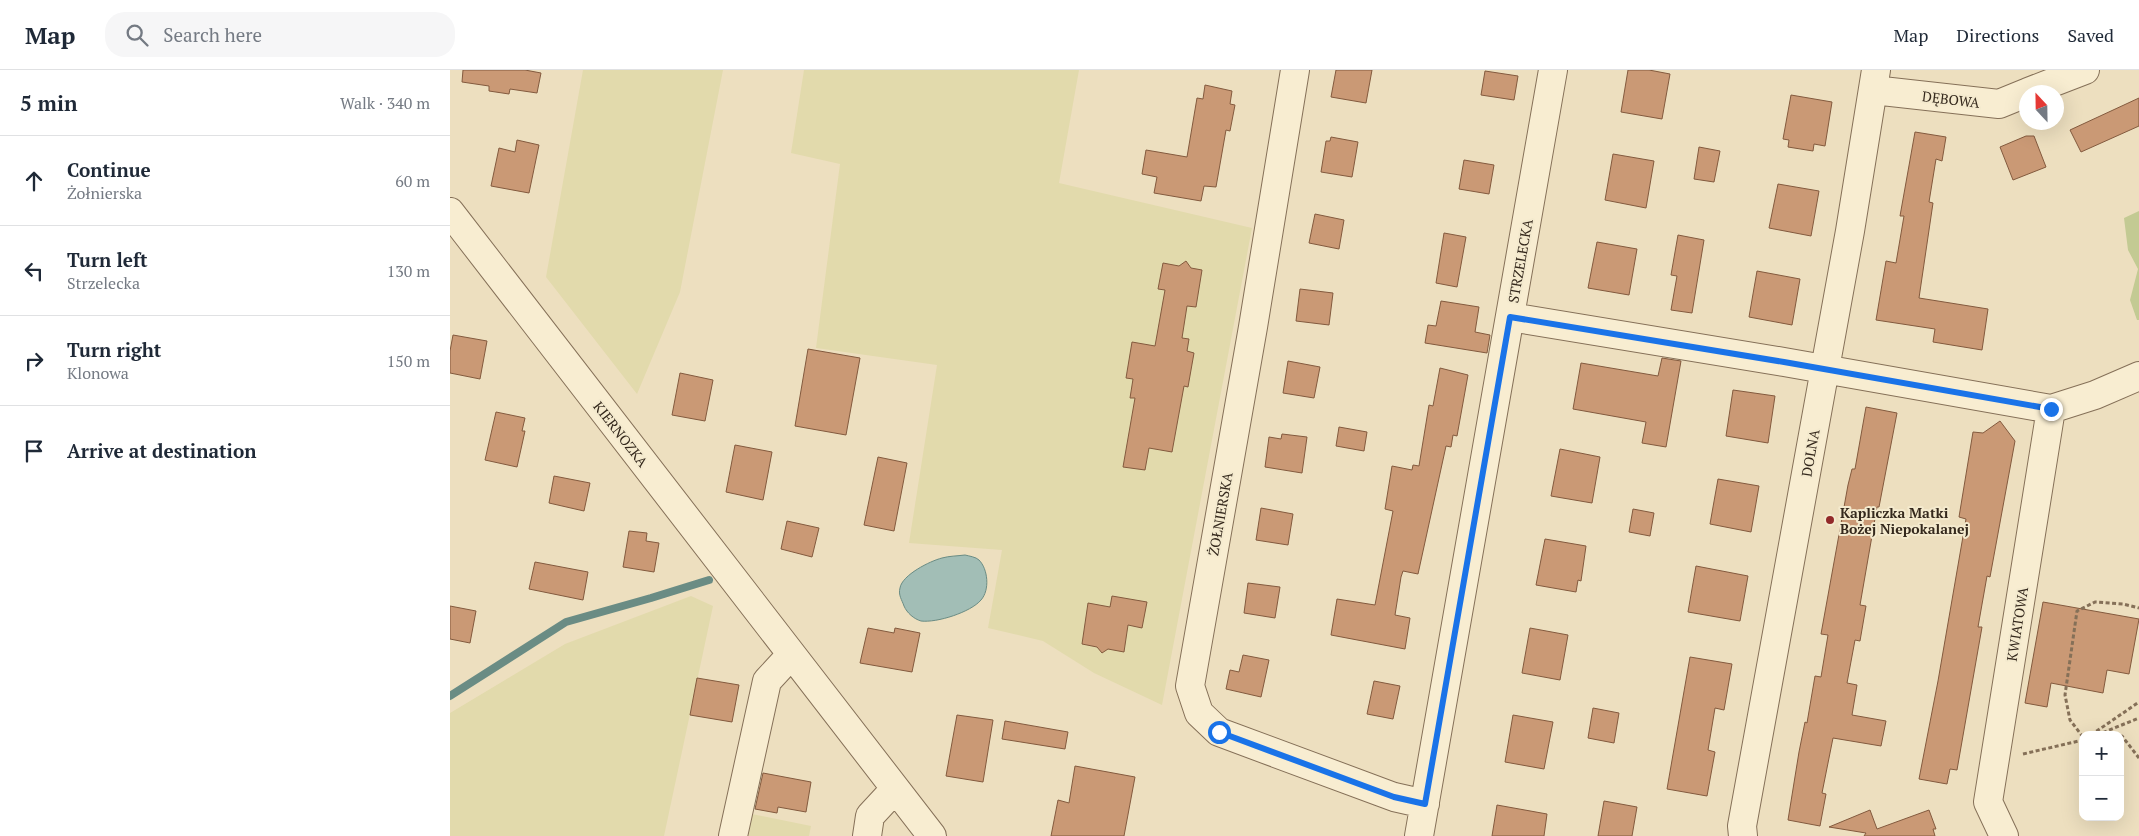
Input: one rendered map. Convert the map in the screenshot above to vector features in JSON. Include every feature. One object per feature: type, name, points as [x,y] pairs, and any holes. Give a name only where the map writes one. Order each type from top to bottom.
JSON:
[{"type":"street","name":"ŻOŁNIERSKA","points":[[1295,70],[1253,327],[1190,686],[1199,713],[1219,732],[1394,797],[1425,804]]},
{"type":"street","name":"STRZELECKA","points":[[1419,836],[1553,70]]},
{"type":"street","name":"DĘBOWA","points":[[2047,85],[2085,70]]},
{"type":"street","name":"DĘBOWA","points":[[1874,80],[1998,104],[2019,96]]},
{"type":"street","name":"DOLNA","points":[[1743,836],[1742,826],[1825,369],[1874,80]]},
{"type":"street","name":"KIERNOZKA","points":[[450,212],[932,836]]},
{"type":"street","points":[[1510,317],[1825,369],[2051,409],[2095,395],[2139,376]]},
{"type":"street","name":"KWIATOWA","points":[[2004,836],[1988,802],[2051,409]]},
{"type":"street","points":[[733,836],[767,681],[792,655]]},
{"type":"street","points":[[867,836],[870,816],[895,789]]},
{"type":"path","points":[[2079,732],[2070,720],[2065,695],[2077,611],[2095,602],[2123,604],[2139,608]]},
{"type":"path","points":[[2097,731],[2139,702]]},
{"type":"path","points":[[2107,731],[2139,718]]},
{"type":"path","points":[[1995,761],[2079,739]]},
{"type":"path","points":[[2124,739],[2139,758]]},
{"type":"shaded area","points":[[583,70],[723,70],[680,292],[637,394],[546,277]]},
{"type":"shaded area","points":[[804,70],[1079,70],[1059,183],[1252,228],[1162,705],[1094,673],[1043,641],[988,628],[1002,550],[909,543],[937,365],[816,348],[840,164],[791,153]]},
{"type":"shaded area","points":[[691,596],[713,606],[664,836],[450,836],[450,713],[565,644]]},
{"type":"shaded area","points":[[737,811],[811,826],[809,836],[731,836]]},
{"type":"green space","points":[[2139,211],[2139,320],[2137,320],[2130,300],[2138,269],[2128,250],[2124,218]]},
{"type":"water","points":[[965,555],[978,559],[986,574],[986,591],[981,600],[970,609],[944,618],[928,621],[916,619],[905,609],[900,597],[900,588],[906,578],[924,565],[947,557]]},
{"type":"building","points":[[463,70],[525,70],[541,73],[537,93],[510,89],[509,94],[489,91],[489,86],[462,82]]},
{"type":"building","points":[[1336,70],[1372,70],[1366,103],[1331,97]]},
{"type":"building","points":[[1628,70],[1649,70],[1670,74],[1662,119],[1621,112]]},
{"type":"building","points":[[1485,71],[1518,76],[1514,100],[1481,95]]},
{"type":"building","points":[[1205,85],[1232,91],[1230,104],[1235,105],[1230,131],[1226,130],[1216,187],[1204,186],[1201,201],[1154,193],[1157,177],[1142,174],[1146,150],[1187,157],[1197,98],[1203,99]]},
{"type":"building","points":[[1791,95],[1832,102],[1825,146],[1814,144],[1813,151],[1788,147],[1789,140],[1783,139]]},
{"type":"building","points":[[2139,98],[2139,126],[2081,152],[2070,130]]},
{"type":"building","points":[[1915,132],[1946,137],[1942,161],[1936,159],[1929,202],[1933,203],[1919,298],[1988,309],[1982,350],[1933,342],[1935,329],[1876,320],[1886,261],[1896,263],[1904,216],[1900,216]]},
{"type":"building","points":[[2026,136],[2034,136],[2046,167],[2013,180],[2000,147]]},
{"type":"building","points":[[1331,137],[1358,142],[1352,177],[1321,172],[1326,141],[1330,141]]},
{"type":"building","points":[[517,140],[539,145],[529,193],[491,186],[499,148],[515,152]]},
{"type":"building","points":[[1699,147],[1720,151],[1714,182],[1694,179]]},
{"type":"building","points":[[1613,154],[1654,161],[1646,208],[1605,200]]},
{"type":"building","points":[[1464,160],[1494,165],[1489,194],[1459,189]]},
{"type":"building","points":[[1778,184],[1819,191],[1811,236],[1769,228]]},
{"type":"building","points":[[1315,214],[1344,220],[1339,249],[1309,243]]},
{"type":"building","points":[[1444,233],[1466,237],[1457,287],[1436,283]]},
{"type":"building","points":[[1678,235],[1704,240],[1692,313],[1671,310],[1677,276],[1671,275]]},
{"type":"building","points":[[1597,242],[1637,249],[1629,295],[1588,288]]},
{"type":"building","points":[[1186,261],[1191,268],[1202,270],[1196,307],[1187,306],[1182,338],[1189,339],[1187,351],[1194,353],[1188,387],[1184,386],[1172,452],[1149,448],[1145,470],[1123,467],[1135,398],[1130,398],[1133,379],[1126,378],[1132,342],[1155,346],[1165,290],[1158,289],[1163,263],[1179,266]]},
{"type":"building","points":[[1757,271],[1800,279],[1792,325],[1749,317]]},
{"type":"building","points":[[1300,289],[1333,293],[1329,325],[1296,321]]},
{"type":"building","points":[[1441,301],[1479,307],[1475,332],[1490,335],[1487,353],[1425,343],[1428,325],[1436,326]]},
{"type":"building","points":[[453,335],[487,341],[480,379],[450,373],[450,351]]},
{"type":"building","points":[[808,349],[860,358],[846,435],[795,426]]},
{"type":"building","points":[[1662,358],[1681,361],[1666,447],[1642,443],[1646,422],[1573,409],[1581,363],[1658,376]]},
{"type":"building","points":[[1288,361],[1320,367],[1314,398],[1283,393]]},
{"type":"building","points":[[1440,368],[1468,375],[1457,436],[1453,435],[1451,447],[1446,446],[1418,574],[1403,571],[1401,577],[1395,615],[1410,618],[1405,649],[1331,635],[1337,599],[1375,605],[1393,511],[1385,509],[1392,466],[1412,470],[1413,465],[1419,466],[1429,405],[1433,406]]},
{"type":"building","points":[[680,373],[713,380],[705,421],[672,415]]},
{"type":"building","points":[[1733,390],[1775,396],[1768,443],[1726,436]]},
{"type":"building","points":[[1866,407],[1897,413],[1879,507],[1877,507],[1860,605],[1866,606],[1860,641],[1855,640],[1847,683],[1857,685],[1852,715],[1886,721],[1881,746],[1833,738],[1822,793],[1826,794],[1820,826],[1788,820],[1799,752],[1805,722],[1807,723],[1815,676],[1821,677],[1828,635],[1821,634],[1848,485],[1852,469],[1855,469]]},
{"type":"building","points":[[496,412],[525,418],[522,431],[525,431],[517,467],[485,460]]},
{"type":"building","points":[[2000,421],[2015,441],[1990,577],[1987,576],[1978,627],[1982,627],[1957,770],[1950,769],[1947,784],[1919,779],[1966,519],[1959,517],[1973,432],[1983,433]]},
{"type":"building","points":[[1339,427],[1367,432],[1364,451],[1336,446]]},
{"type":"building","points":[[1282,434],[1307,437],[1302,473],[1265,467],[1269,437],[1281,439]]},
{"type":"building","points":[[735,445],[772,452],[763,500],[726,492]]},
{"type":"building","points":[[1560,449],[1600,457],[1592,503],[1551,496]]},
{"type":"building","points":[[878,457],[907,463],[894,531],[864,525]]},
{"type":"building","points":[[554,476],[590,483],[584,511],[549,503]]},
{"type":"building","points":[[1718,479],[1759,486],[1751,532],[1710,524]]},
{"type":"building","points":[[1261,508],[1293,514],[1288,545],[1256,540]]},
{"type":"building","points":[[1633,509],[1654,513],[1650,536],[1629,532]]},
{"type":"building","points":[[787,521],[819,528],[812,557],[781,549]]},
{"type":"building","points":[[629,531],[647,533],[646,541],[659,543],[654,572],[623,567]]},
{"type":"building","points":[[1545,539],[1586,546],[1581,581],[1578,580],[1576,592],[1536,585]]},
{"type":"building","points":[[535,562],[588,572],[583,600],[529,589]]},
{"type":"building","points":[[1696,566],[1748,576],[1740,621],[1688,612]]},
{"type":"building","points":[[1248,583],[1280,587],[1275,618],[1244,613]]},
{"type":"building","points":[[1112,596],[1147,602],[1142,628],[1128,625],[1124,652],[1108,649],[1102,653],[1097,647],[1082,644],[1088,603],[1110,607]]},
{"type":"building","points":[[2043,602],[2139,619],[2129,674],[2107,670],[2103,693],[2051,683],[2047,707],[2025,703]]},
{"type":"building","points":[[450,606],[476,611],[470,643],[450,639]]},
{"type":"building","points":[[868,628],[894,633],[895,628],[920,633],[912,672],[860,663]]},
{"type":"building","points":[[1530,628],[1568,635],[1560,680],[1522,673]]},
{"type":"building","points":[[1243,655],[1269,660],[1261,697],[1226,689],[1230,670],[1239,672]]},
{"type":"building","points":[[1690,657],[1732,664],[1724,710],[1715,708],[1708,750],[1715,752],[1707,796],[1667,789]]},
{"type":"building","points":[[697,678],[739,685],[732,722],[690,715]]},
{"type":"building","points":[[1374,681],[1400,686],[1393,719],[1367,714]]},
{"type":"building","points":[[1593,708],[1619,713],[1614,743],[1588,738]]},
{"type":"building","points":[[957,715],[993,720],[983,782],[946,776]]},
{"type":"building","points":[[1513,715],[1553,722],[1544,769],[1505,762]]},
{"type":"building","points":[[1005,721],[1068,732],[1065,749],[1002,739]]},
{"type":"building","points":[[1075,766],[1135,777],[1124,836],[1051,836],[1058,800],[1069,803]]},
{"type":"building","points":[[763,773],[811,782],[806,812],[778,807],[777,813],[755,809]]},
{"type":"building","points":[[1604,801],[1637,807],[1632,836],[1598,836]]},
{"type":"building","points":[[1497,805],[1547,814],[1544,836],[1492,836]]},
{"type":"building","points":[[1870,810],[1877,829],[1929,810],[1936,829],[1933,829],[1935,836],[1864,836],[1866,833],[1829,827]]},
{"type":"waterway","points":[[450,696],[566,622],[709,580]]},
{"type":"place","name":"Kapliczka Matki Bożej Niepokalanej","points":[[1830,520]]},
{"type":"route","points":[[1219,732],[1394,797],[1425,804],[1510,317],[1784,362],[2051,409]]}]
